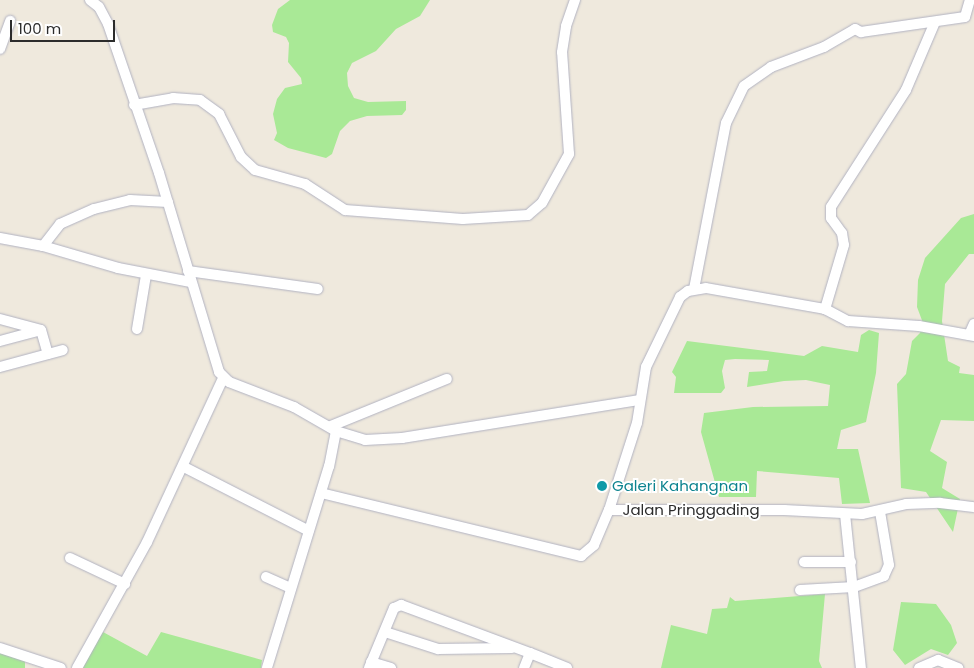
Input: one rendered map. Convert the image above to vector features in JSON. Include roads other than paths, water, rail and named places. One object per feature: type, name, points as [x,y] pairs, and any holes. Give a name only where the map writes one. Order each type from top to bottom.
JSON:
[{"type":"street","points":[[134,104],[173,98],[192,98],[208,104],[219,114],[242,157],[255,170],[304,184],[345,210],[463,220],[528,216],[542,204],[569,154],[562,52],[566,26],[576,0]]},
{"type":"street","points":[[694,289],[726,123],[744,86],[771,67],[824,48],[855,29],[861,32],[965,17],[970,0]]},
{"type":"street","points":[[93,1],[108,24],[168,202],[214,359],[223,378],[334,429],[365,440],[402,438],[640,400]]},
{"type":"street","points":[[0,49],[10,21]]},
{"type":"street","points":[[825,309],[844,245],[842,233],[831,218],[831,207],[906,90],[935,22]]},
{"type":"street","points":[[43,246],[60,224],[94,209],[130,200],[168,202]]},
{"type":"street","points":[[0,238],[43,246],[146,274],[192,282]]},
{"type":"street","points":[[188,271],[318,289]]},
{"type":"street","points":[[137,329],[146,274]]},
{"type":"street","points":[[610,510],[637,423],[646,367],[674,306],[680,297],[694,289],[706,288],[825,309],[848,321],[919,326],[971,336],[974,324]]},
{"type":"street","points":[[0,319],[41,330]]},
{"type":"street","points":[[0,341],[41,330]]},
{"type":"street","points":[[41,330],[48,354]]},
{"type":"street","points":[[0,367],[63,350]]},
{"type":"street","points":[[77,668],[124,584],[184,466],[212,397],[223,378]]},
{"type":"street","points":[[334,429],[447,379]]},
{"type":"street","points":[[268,668],[321,493],[334,429]]},
{"type":"street","points":[[184,466],[309,531]]},
{"type":"street","name":"Jalan Pringgading","points":[[321,493],[574,555],[588,553],[610,510],[784,510],[845,514],[880,512],[922,503],[974,507]]},
{"type":"street","points":[[800,590],[854,587],[880,579],[888,571],[880,512]]},
{"type":"street","points":[[845,514],[861,668]]},
{"type":"street","points":[[70,558],[124,584]]},
{"type":"street","points":[[804,562],[851,562]]},
{"type":"street","points":[[266,577],[291,588]]},
{"type":"street","points":[[391,668],[370,665],[394,608],[401,605],[530,653],[556,666],[567,668]]},
{"type":"street","points":[[385,632],[438,649],[516,648]]},
{"type":"street","points":[[0,648],[61,668]]},
{"type":"street","points":[[524,668],[530,653]]},
{"type":"street","points":[[919,668],[938,660],[958,668]]},
{"type":"place","name":"Galeri Kahangnan","points":[[602,486]]}]
